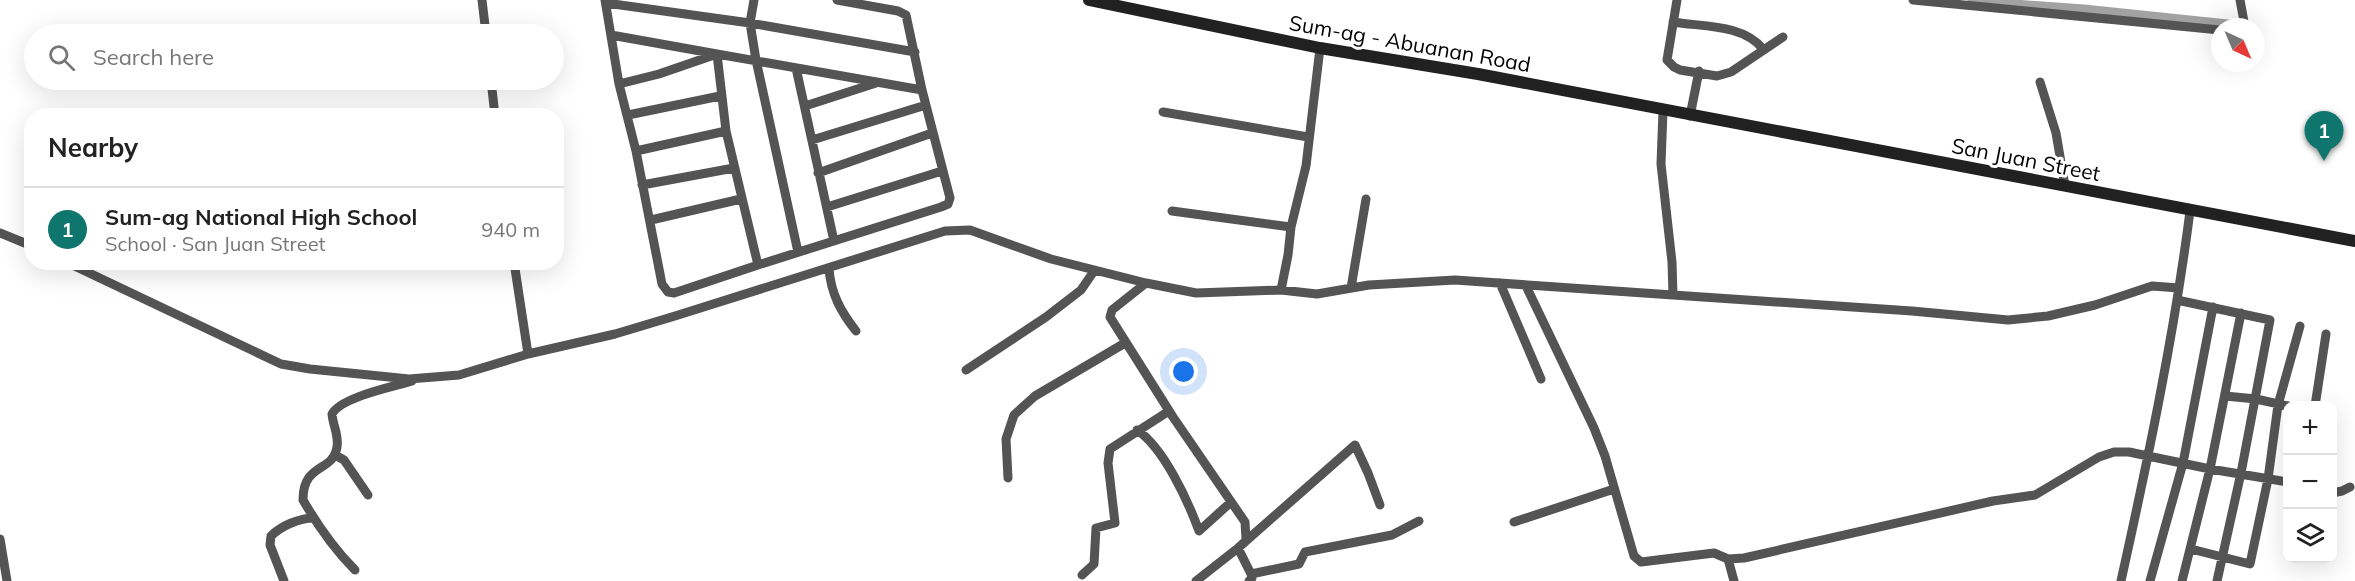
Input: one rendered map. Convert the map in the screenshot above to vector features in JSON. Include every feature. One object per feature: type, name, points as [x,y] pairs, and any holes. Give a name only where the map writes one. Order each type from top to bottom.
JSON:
[{"type":"main road","name":"Sum-ag - Abuanan Road","points":[[1089,0],[1320,48],[1478,74],[1690,116]]},
{"type":"main road","name":"San Juan Street","points":[[1690,116],[2355,241]]},
{"type":"street","points":[[482,0],[485,24]]},
{"type":"street","points":[[754,0],[750,23],[756,60],[798,252]]},
{"type":"street","points":[[837,0],[898,11],[906,15],[915,52],[932,133],[950,198],[948,204],[674,293],[668,292],[662,284],[651,220],[619,84],[606,2],[750,23],[915,52]]},
{"type":"street","points":[[1677,0],[1667,60],[1674,68],[1717,76],[1731,72],[1783,37]]},
{"type":"street","points":[[1913,0],[2211,29]]},
{"type":"street","points":[[2240,0],[2243,18]]},
{"type":"street","points":[[1673,22],[1741,33],[1757,42],[1763,49]]},
{"type":"street","points":[[611,35],[922,90]]},
{"type":"street","points":[[1281,290],[1291,226],[1306,166],[1320,48]]},
{"type":"street","points":[[619,84],[659,74],[717,54]]},
{"type":"street","points":[[717,54],[720,96],[726,131],[758,265]]},
{"type":"street","points":[[796,68],[834,240]]},
{"type":"street","points":[[1690,116],[1699,71]]},
{"type":"street","points":[[805,106],[879,82]]},
{"type":"street","points":[[2040,82],[2056,133],[2065,186]]},
{"type":"street","points":[[491,90],[494,108]]},
{"type":"street","points":[[628,115],[720,96]]},
{"type":"street","points":[[812,140],[926,105]]},
{"type":"street","points":[[1663,111],[1661,164],[1672,262],[1673,295]]},
{"type":"street","points":[[1163,112],[1308,137]]},
{"type":"street","points":[[636,151],[726,131]]},
{"type":"street","points":[[818,173],[932,133]]},
{"type":"street","points":[[642,185],[734,168]]},
{"type":"street","points":[[826,207],[942,171]]},
{"type":"street","points":[[651,220],[741,199]]},
{"type":"street","points":[[1352,288],[1366,199]]},
{"type":"street","points":[[1172,211],[1291,226]]},
{"type":"street","points":[[2121,581],[2148,456],[2177,300],[2190,211]]},
{"type":"street","points":[[83,270],[281,364],[310,369],[418,379],[459,375],[528,354],[635,328],[945,231],[970,230],[1094,271],[1196,292],[1281,290],[1317,294],[1352,288],[1455,280],[1912,311],[2008,320],[2048,316],[2152,286],[2179,288]]},
{"type":"street","points":[[0,233],[24,243]]},
{"type":"street","points":[[829,269],[830,283],[836,300],[856,331]]},
{"type":"street","points":[[515,270],[528,354]]},
{"type":"street","points":[[966,370],[1081,290],[1094,271]]},
{"type":"street","points":[[1146,283],[1110,313],[1110,318],[1169,411],[1245,522],[1246,539]]},
{"type":"street","points":[[1500,283],[1541,379]]},
{"type":"street","points":[[1526,286],[1594,428],[1634,556],[1641,562],[1714,553],[1728,559],[1744,558],[1993,501],[2018,499],[2035,495],[2099,457],[2115,452],[2129,452],[2283,481]]},
{"type":"street","points":[[2177,300],[2270,320],[2241,473],[2217,581]]},
{"type":"street","points":[[2150,581],[2183,463],[2213,307]]},
{"type":"street","points":[[2182,581],[2210,469],[2241,313]]},
{"type":"street","points":[[2284,401],[2300,326]]},
{"type":"street","points":[[2316,401],[2326,334]]},
{"type":"street","points":[[1008,478],[1006,439],[1014,415],[1035,396],[1125,343]]},
{"type":"street","points":[[355,570],[334,548],[303,500],[308,478],[312,472],[331,462],[335,455],[338,437],[332,414],[336,408],[371,393],[418,379]]},
{"type":"street","points":[[2191,549],[2250,564],[2283,405],[2225,396]]},
{"type":"street","points":[[1082,575],[1094,564],[1096,528],[1115,524],[1108,452],[1117,442],[1169,411]]},
{"type":"street","points":[[1137,430],[1147,437],[1185,492],[1199,531],[1232,502]]},
{"type":"street","points":[[1196,581],[1238,548],[1355,445],[1380,506]]},
{"type":"street","points":[[335,455],[344,460],[368,495]]},
{"type":"street","points":[[2337,491],[2350,487]]},
{"type":"street","points":[[1514,522],[1614,489]]},
{"type":"street","points":[[284,581],[270,545],[271,536],[283,526],[314,518]]},
{"type":"street","points":[[1238,548],[1250,578],[1299,564],[1305,552],[1392,535],[1419,521]]},
{"type":"street","points":[[0,539],[7,581]]},
{"type":"street","points":[[1728,559],[1734,581]]},
{"type":"waterway","points":[[1972,1],[2084,9],[2211,22]]},
{"type":"place","name":"Sum-ag National High School","points":[[2324,161]]}]
